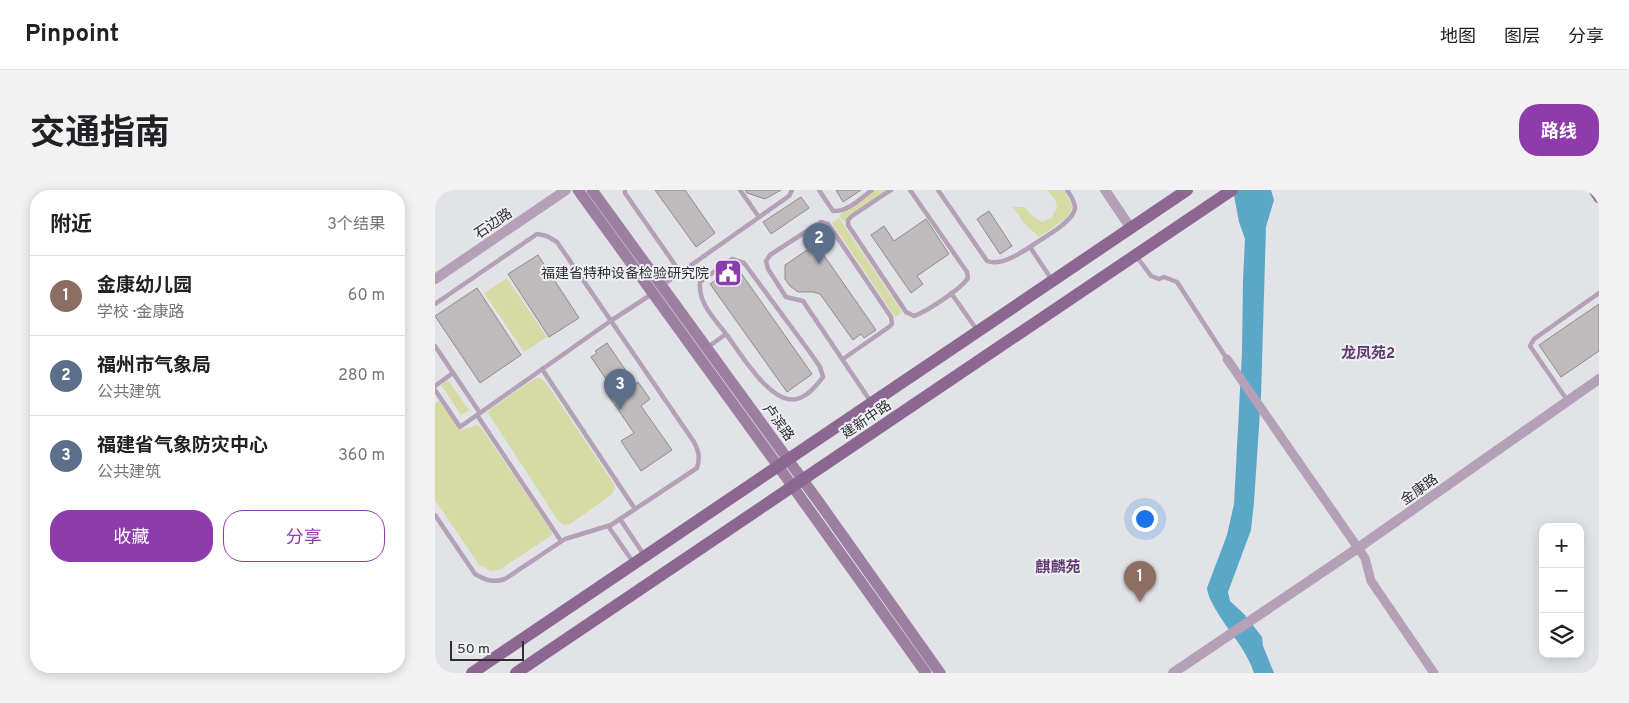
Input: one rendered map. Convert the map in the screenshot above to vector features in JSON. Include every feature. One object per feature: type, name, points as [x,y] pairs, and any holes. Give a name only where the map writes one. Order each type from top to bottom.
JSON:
[{"type":"main road","points":[[578,190],[657,289],[783,463]]},
{"type":"main road","name":"卢滨路","points":[[592,190],[657,289],[707,348],[783,463],[940,673]]},
{"type":"main road","name":"建新中路","points":[[472,673],[1187,190]]},
{"type":"main road","name":"建新中路","points":[[516,673],[1232,190]]},
{"type":"main road","points":[[1594,190],[1599,198]]},
{"type":"main road","points":[[798,483],[926,673]]},
{"type":"street","name":"石边路","points":[[435,279],[566,190]]},
{"type":"street","points":[[1105,190],[1131,227]]},
{"type":"street","points":[[1227,359],[1365,558],[1371,581],[1434,673]]},
{"type":"street","name":"金康路","points":[[1173,673],[1358,548],[1599,379]]},
{"type":"lane","points":[[625,190],[625,193],[680,272]]},
{"type":"lane","points":[[740,190],[759,217]]},
{"type":"lane","points":[[435,390],[461,427],[789,196],[792,190]]},
{"type":"lane","points":[[819,190],[833,211],[841,211],[872,190]]},
{"type":"lane","points":[[891,190],[852,216],[848,225],[906,312],[914,316],[951,293],[966,282],[968,278],[967,272],[910,190]]},
{"type":"lane","points":[[938,190],[987,261],[993,264],[1021,253],[1070,219],[1075,206],[1067,190]]},
{"type":"lane","points":[[843,359],[889,327],[892,324],[891,317],[828,224],[821,222],[770,255],[766,262],[768,269],[786,297],[803,301],[872,403]]},
{"type":"lane","points":[[435,304],[537,234],[547,236],[557,242],[699,450],[697,468],[619,520],[608,526],[561,541],[505,579],[490,581],[475,574],[435,515]]},
{"type":"lane","points":[[1030,247],[1053,281]]},
{"type":"lane","points":[[1136,255],[1151,276],[1159,279],[1164,277],[1177,282],[1227,359]]},
{"type":"lane","points":[[732,259],[744,263],[809,351],[820,367],[823,377],[815,387],[800,398],[791,400],[781,398],[760,380],[726,334],[701,299],[699,282],[732,259]]},
{"type":"lane","points":[[951,293],[977,332]]},
{"type":"lane","points":[[1567,401],[1530,346],[1534,339],[1599,293]]},
{"type":"lane","points":[[707,348],[726,334]]},
{"type":"lane","points":[[435,346],[561,541]]},
{"type":"lane","points":[[542,370],[635,509]]},
{"type":"lane","points":[[435,386],[453,373]]},
{"type":"lane","points":[[619,520],[645,556]]},
{"type":"lane","points":[[608,526],[634,564]]},
{"type":"green space","points":[[876,190],[889,190],[843,221],[839,215]]},
{"type":"green space","points":[[1047,190],[1064,190],[1073,206],[1068,217],[1039,237],[1024,223],[1013,207],[1025,207],[1031,215],[1042,222],[1052,217],[1057,208],[1055,199]]},
{"type":"green space","points":[[839,218],[902,312],[895,317],[832,223]]},
{"type":"green space","points":[[507,278],[547,337],[524,352],[484,293]]},
{"type":"green space","points":[[536,378],[541,378],[549,387],[615,488],[612,494],[570,524],[564,525],[559,522],[488,413],[490,409]]},
{"type":"green space","points":[[448,380],[469,410],[461,415],[441,385]]},
{"type":"green space","points":[[439,401],[461,430],[476,425],[480,426],[551,530],[552,535],[501,569],[492,571],[479,565],[435,500],[435,404]]},
{"type":"water","points":[[1233,190],[1271,190],[1274,200],[1266,227],[1261,396],[1251,530],[1228,592],[1230,601],[1244,614],[1262,637],[1263,646],[1274,673],[1254,673],[1242,648],[1209,597],[1207,588],[1227,535],[1234,504],[1242,352],[1245,239],[1239,222]]},
{"type":"building","points":[[655,190],[685,190],[715,233],[696,247]]},
{"type":"building","points":[[745,190],[781,190],[765,199],[747,193]]},
{"type":"building","points":[[836,190],[861,190],[843,202]]},
{"type":"building","points":[[801,197],[809,208],[771,234],[763,222]]},
{"type":"building","points":[[989,211],[1012,246],[1000,254],[977,219]]},
{"type":"building","points":[[926,219],[949,254],[917,276],[923,284],[911,293],[871,235],[884,226],[894,241]]},
{"type":"building","points":[[816,244],[876,330],[864,338],[861,334],[853,340],[820,294],[798,292],[785,279],[785,265]]},
{"type":"building","points":[[538,255],[579,318],[549,337],[508,274]]},
{"type":"building","points":[[736,266],[812,374],[787,392],[710,284]]},
{"type":"building","points":[[477,288],[521,355],[480,383],[435,316]]},
{"type":"building","points":[[1599,304],[1599,351],[1561,377],[1539,345]]},
{"type":"building","points":[[607,343],[635,384],[638,382],[650,399],[641,406],[672,450],[641,471],[621,441],[634,433],[606,392],[612,388],[591,357],[597,353],[595,351]]},
{"type":"place","name":"福州市气象局","points":[[819,264]]},
{"type":"place","name":"福建省特种设备检验研究院","points":[[728,273]]},
{"type":"place","name":"福建省气象防灾中心","points":[[620,410]]},
{"type":"place","name":"金康幼儿园","points":[[1140,602]]},
{"type":"district","name":"龙凤苑2","points":[[1368,353]]},
{"type":"district","name":"麒麟苑","points":[[1058,567]]}]
